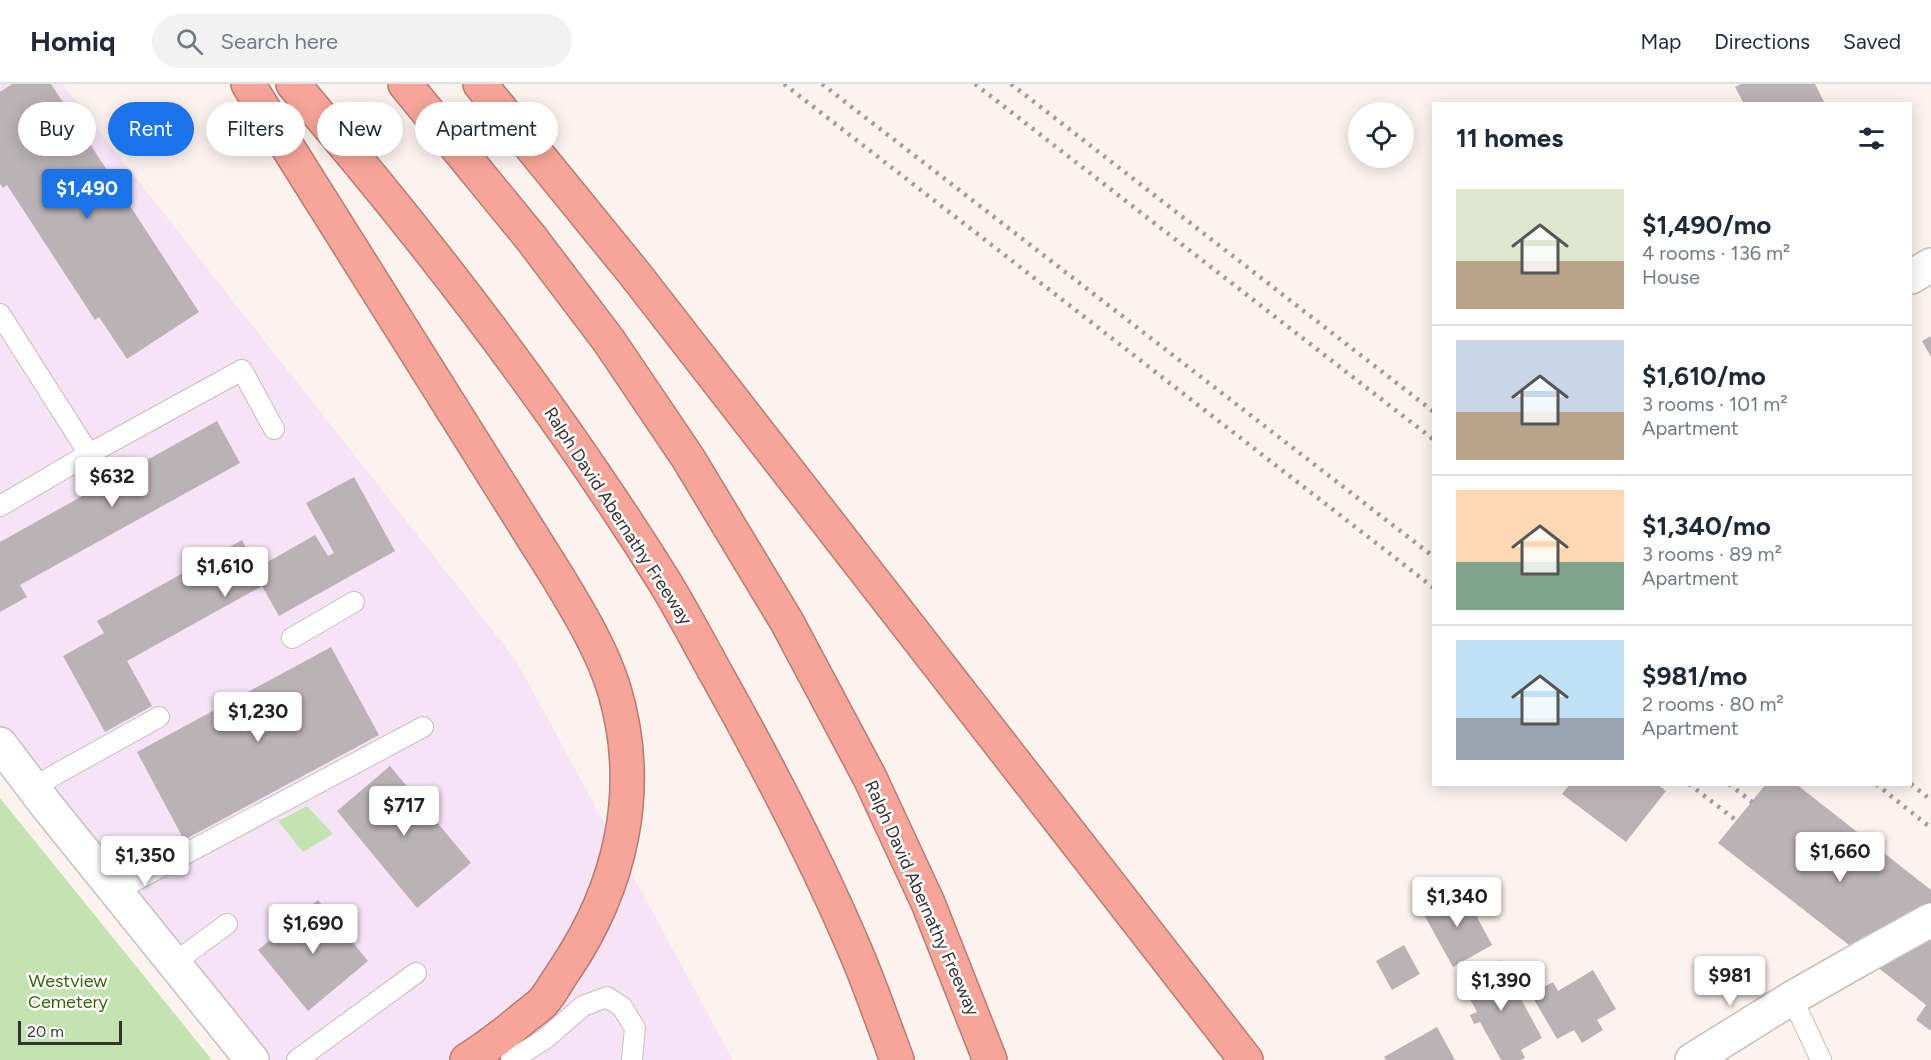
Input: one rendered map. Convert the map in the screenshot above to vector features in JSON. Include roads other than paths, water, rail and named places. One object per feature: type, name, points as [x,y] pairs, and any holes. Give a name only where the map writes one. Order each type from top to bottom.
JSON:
[{"type":"highway","points":[[248,84],[570,597],[601,657],[614,689],[627,764],[626,801],[615,868],[600,909],[576,954],[543,1002],[495,1043],[467,1060]]},
{"type":"highway","name":"Ralph David Abernathy Freeway","points":[[293,84],[417,232],[519,367],[591,469],[666,584],[763,758],[815,862],[860,963],[897,1060]]},
{"type":"highway","name":"Ralph David Abernathy Freeway","points":[[405,84],[531,238],[609,341],[688,459],[787,622],[870,778],[928,903],[990,1060]]},
{"type":"highway","points":[[480,84],[642,283],[1246,1060]]},
{"type":"main road","points":[[1912,276],[1931,266]]},
{"type":"main road","points":[[0,744],[252,1060]]},
{"type":"main road","points":[[1694,1060],[1792,998],[1931,920]]},
{"type":"lane","points":[[0,314],[89,454]]},
{"type":"lane","points":[[0,506],[242,370],[274,429]]},
{"type":"lane","points":[[292,638],[354,602]]},
{"type":"lane","points":[[33,788],[159,717]]},
{"type":"lane","points":[[116,891],[423,727]]},
{"type":"lane","points":[[174,963],[227,924]]},
{"type":"lane","points":[[297,1060],[416,973]]},
{"type":"lane","points":[[511,1060],[545,1039],[583,1006],[607,997],[622,1007],[635,1028],[632,1060]]},
{"type":"lane","points":[[1792,998],[1821,1060]]},
{"type":"railway","points":[[784,84],[1432,586]]},
{"type":"railway","points":[[822,84],[1432,555]]},
{"type":"railway","points":[[975,84],[1432,438]]},
{"type":"railway","points":[[1011,84],[1432,410]]},
{"type":"railway","points":[[1912,785],[1931,800]]},
{"type":"railway","points":[[1692,786],[1737,821]]},
{"type":"railway","points":[[1732,786],[1752,802]]},
{"type":"railway","points":[[1878,786],[1931,828]]},
{"type":"park label","name":"Westview Cemetery","points":[[68,991]]}]
